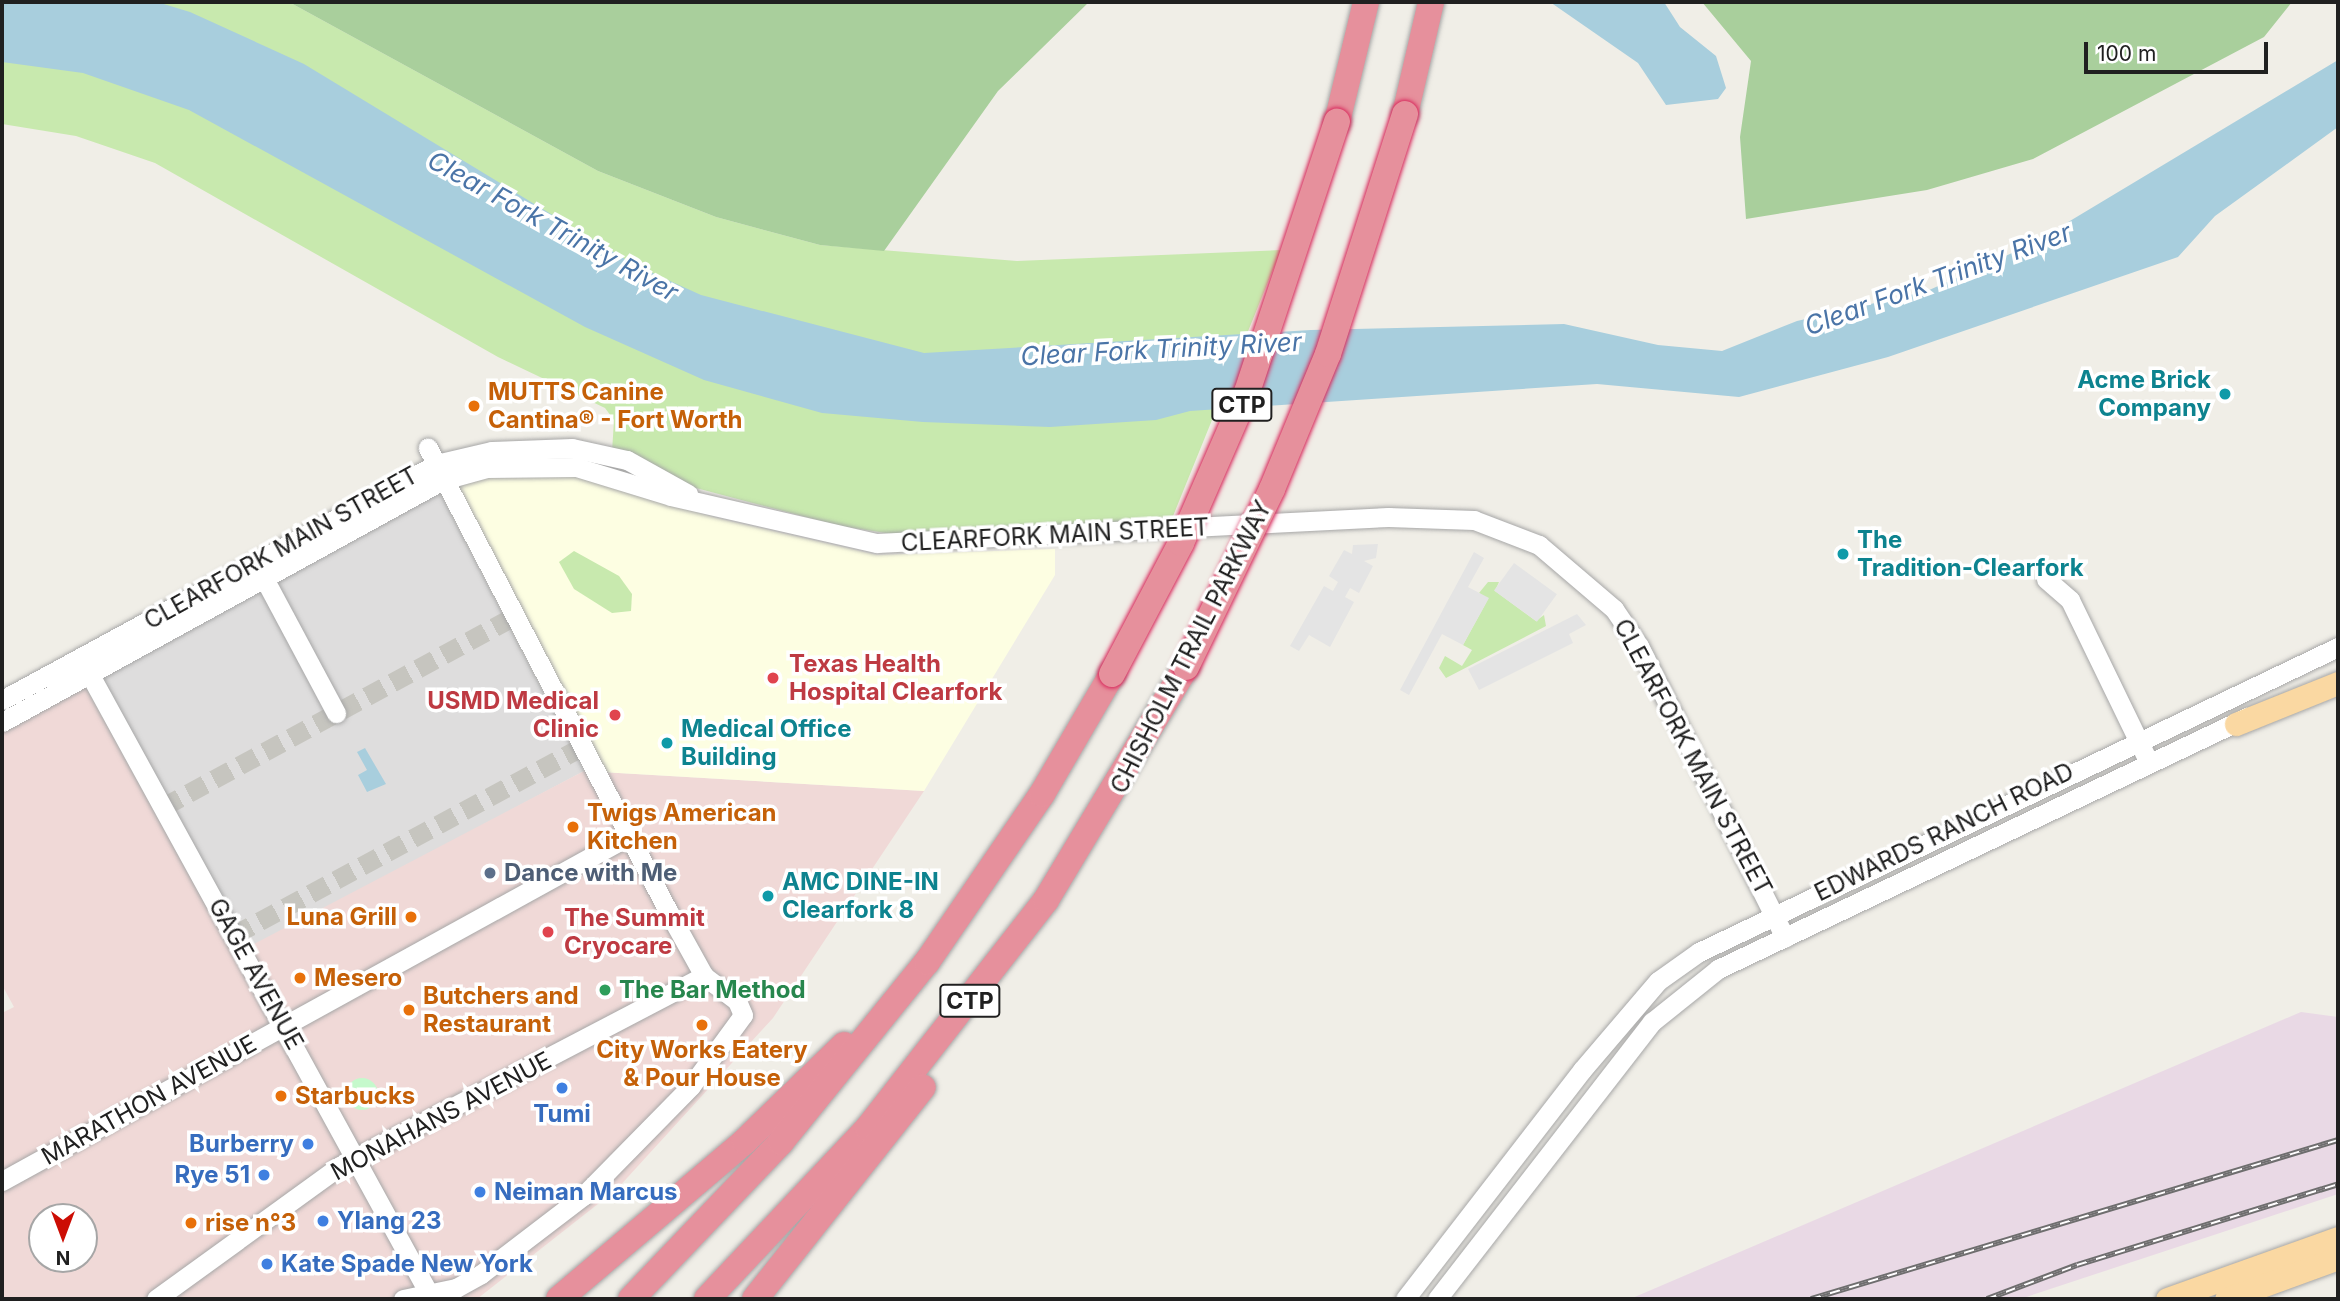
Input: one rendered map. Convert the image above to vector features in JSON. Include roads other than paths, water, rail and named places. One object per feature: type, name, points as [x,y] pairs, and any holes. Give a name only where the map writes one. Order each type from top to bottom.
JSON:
[{"type":"highway","name":"CTP","points":[[631,1299],[797,1123],[927,962],[1042,794],[1112,674],[1243,403],[1296,260],[1337,122],[1366,2]]},
{"type":"highway","name":"CHISHOLM TRAIL PARKWAY","points":[[707,1299],[869,1128],[1046,900],[1186,667],[1267,500],[1328,354],[1405,114],[1432,2]]},
{"type":"highway","points":[[755,1299],[906,1111],[1046,900]]},
{"type":"highway","points":[[559,1299],[745,1141],[927,962]]},
{"type":"main road","points":[[2236,724],[2338,683]]},
{"type":"main road","points":[[2224,1293],[2338,1238]]},
{"type":"main road","points":[[2167,1299],[2224,1293],[2338,1259]]},
{"type":"main road","points":[[2272,1299],[2338,1259]]},
{"type":"street","name":"CLEARFORK MAIN STREET","points":[[2,722],[85,665],[436,464],[492,451],[572,448],[627,460],[691,497],[877,543],[1433,516],[1505,530],[1539,545],[1614,608],[1785,937]]},
{"type":"street","name":"CLEARFORK MAIN STREET","points":[[2,700],[85,665],[265,580],[436,464]]},
{"type":"street","points":[[403,1299],[456,1287],[507,1258],[583,1196],[691,1086],[743,1015],[737,1001],[704,976],[627,837],[436,464]]},
{"type":"street","points":[[2046,579],[2070,600],[2149,763]]},
{"type":"street","points":[[265,580],[336,713]]},
{"type":"street","name":"EDWARDS RANCH ROAD","points":[[1405,1299],[1599,1050],[1658,981],[1699,952],[2137,738],[2338,647]]},
{"type":"street","name":"GAGE AVENUE","points":[[85,665],[428,1292]]},
{"type":"street","name":"EDWARDS RANCH ROAD","points":[[1437,1299],[1652,1022],[1718,970],[1975,843],[2236,724],[2338,671]]},
{"type":"street","points":[[1975,843],[1988,822],[2026,791]]},
{"type":"street","name":"MARATHON AVENUE","points":[[2,1181],[627,837]]},
{"type":"street","name":"MONAHANS AVENUE","points":[[156,1299],[355,1158],[424,1128],[704,976]]},
{"type":"street","points":[[1599,1050],[1619,1065]]},
{"type":"water","name":"Clear Fork Trinity River","points":[[2,2],[157,2],[190,12],[304,64],[635,265],[701,295],[924,353],[1311,330],[1564,324],[1658,345],[1722,351],[1797,321],[1927,291],[2030,245],[2338,60],[2338,127],[2215,216],[2178,257],[1888,357],[1739,397],[1597,384],[1190,411],[1156,420],[1050,427],[923,422],[822,413],[704,380],[585,327],[189,110],[83,73],[2,62]]},
{"type":"water","points":[[1550,2],[1664,2],[1680,27],[1716,56],[1726,88],[1718,99],[1666,105],[1638,63]]},
{"type":"water","points":[[365,748],[386,784],[367,792],[358,775],[367,770],[357,752]]},
{"type":"tunnel","points":[[163,807],[513,617]]},
{"type":"tunnel","points":[[234,935],[580,748]]},
{"type":"railway","points":[[1811,1299],[2338,1140]]},
{"type":"railway","points":[[1987,1299],[2077,1265],[2338,1184]]},
{"type":"place","name":"Acme Brick Company","points":[[2225,394]]},
{"type":"place","name":"MUTTS Canine Cantina® - Fort Worth","points":[[474,406]]},
{"type":"place","name":"The Tradition-Clearfork","points":[[1843,554]]},
{"type":"place","name":"Texas Health Hospital Clearfork","points":[[773,678]]},
{"type":"place","name":"USMD Medical Clinic","points":[[615,715]]},
{"type":"place","name":"Medical Office Building","points":[[667,743]]},
{"type":"place","name":"Twigs American Kitchen","points":[[573,827]]},
{"type":"place","name":"Dance with Me","points":[[490,873]]},
{"type":"place","name":"AMC DINE-IN Clearfork 8","points":[[768,896]]},
{"type":"place","name":"Luna Grill","points":[[411,917]]},
{"type":"place","name":"The Summit Cryocare","points":[[548,932]]},
{"type":"place","name":"Mesero","points":[[300,978]]},
{"type":"place","name":"The Bar Method","points":[[605,990]]},
{"type":"place","name":"Butchers and Restaurant","points":[[409,1010]]},
{"type":"place","name":"City Works Eatery & Pour House","points":[[702,1025]]},
{"type":"place","name":"Tumi","points":[[562,1088]]},
{"type":"place","name":"Starbucks","points":[[281,1096]]},
{"type":"place","name":"Burberry","points":[[308,1144]]},
{"type":"place","name":"Rye 51","points":[[264,1175]]},
{"type":"place","name":"Neiman Marcus","points":[[480,1192]]},
{"type":"place","name":"Ylang 23","points":[[323,1221]]},
{"type":"place","name":"rise n°3","points":[[191,1223]]},
{"type":"place","name":"Kate Spade New York","points":[[267,1264]]}]
